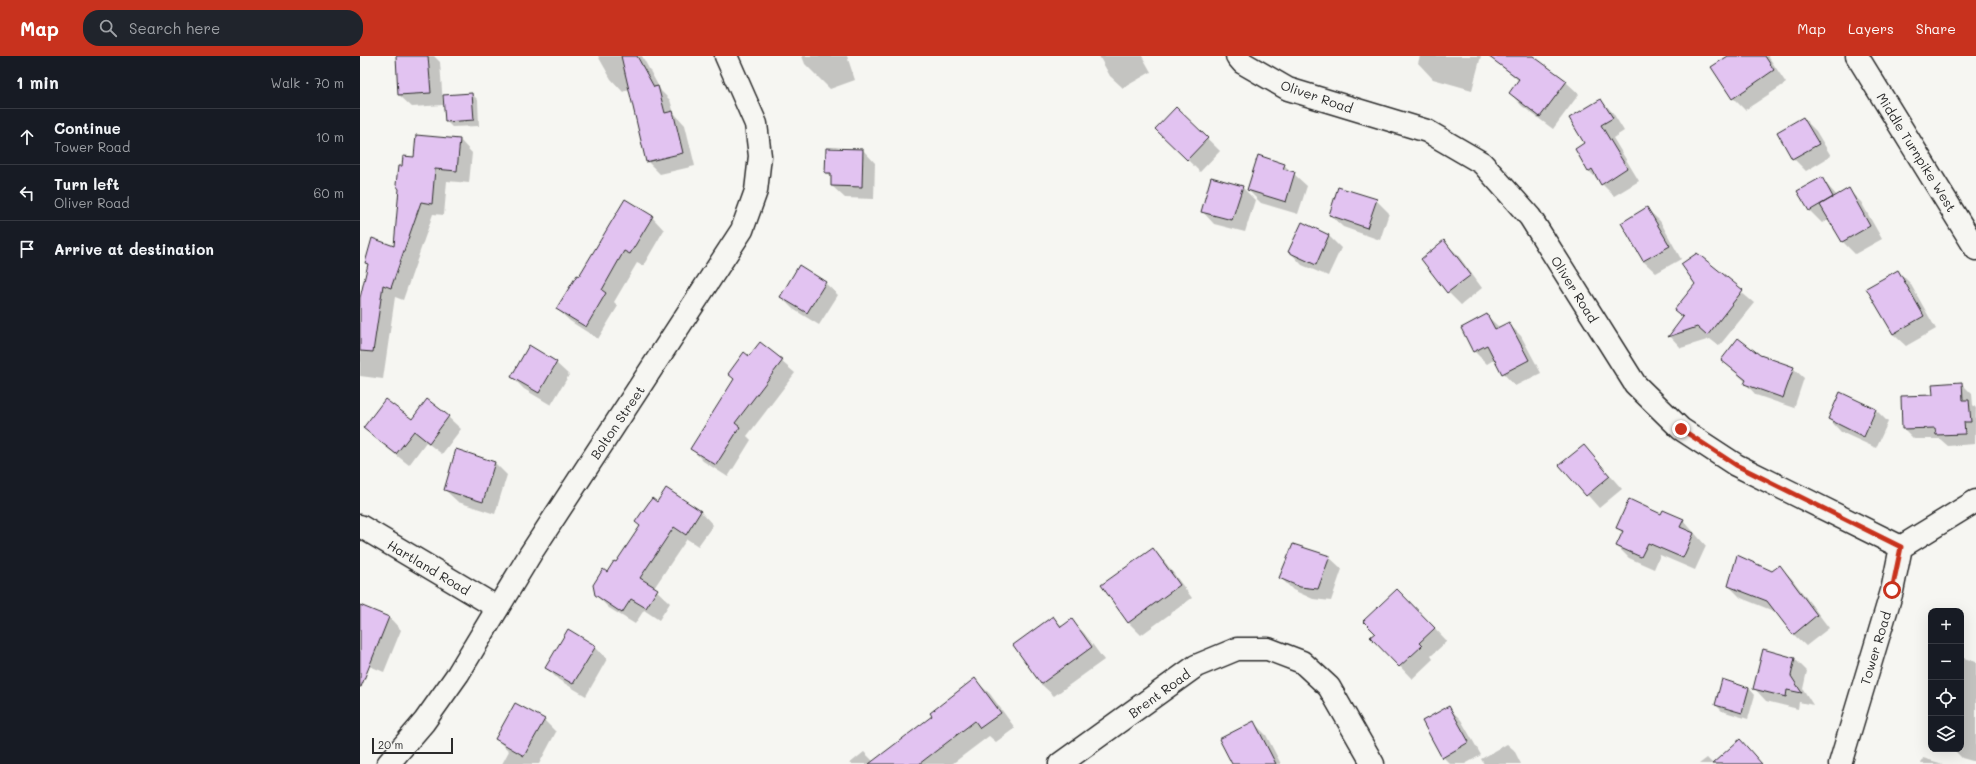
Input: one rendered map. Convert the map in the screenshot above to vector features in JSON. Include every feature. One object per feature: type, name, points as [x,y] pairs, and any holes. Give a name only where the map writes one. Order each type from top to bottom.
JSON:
[{"type":"street","name":"Bolton Street","points":[[388,764],[424,722],[458,674],[531,553],[742,230],[756,191],[760,156],[756,124],[726,56]]},
{"type":"street","name":"Oliver Road","points":[[1237,56],[1243,63],[1288,89],[1427,131],[1482,163],[1530,217],[1635,384],[1681,429],[1736,465],[1901,547]]},
{"type":"street","name":"Middle Turnpike West","points":[[1857,56],[1976,249]]},
{"type":"street","points":[[1901,547],[1976,501]]},
{"type":"street","name":"Hartland Road","points":[[360,526],[498,608]]},
{"type":"street","name":"Tower Road","points":[[1840,764],[1892,590],[1901,547]]},
{"type":"street","name":"Brent Road","points":[[1060,764],[1196,666],[1237,649],[1268,649],[1302,662],[1329,686],[1372,764]]},
{"type":"building","points":[[396,56],[428,56],[431,93],[398,95]]},
{"type":"building","points":[[621,56],[637,56],[654,87],[658,86],[665,113],[673,111],[683,153],[646,162]]},
{"type":"building","points":[[1488,56],[1533,56],[1567,81],[1540,117],[1509,93],[1519,79]]},
{"type":"building","points":[[1728,56],[1765,56],[1774,70],[1732,99],[1711,67]]},
{"type":"building","points":[[472,93],[474,120],[445,122],[443,95]]},
{"type":"building","points":[[1601,99],[1613,118],[1601,125],[1627,168],[1601,185],[1592,169],[1588,172],[1575,149],[1584,143],[1569,118]]},
{"type":"building","points":[[1176,107],[1208,138],[1187,160],[1155,129]]},
{"type":"building","points":[[1803,117],[1819,144],[1792,159],[1777,132]]},
{"type":"building","points":[[416,135],[460,139],[457,171],[435,169],[432,204],[421,202],[391,288],[383,285],[373,352],[360,351],[360,298],[368,264],[365,263],[372,238],[394,246],[399,189],[396,185],[398,166],[402,166],[403,156],[414,157]]},
{"type":"building","points":[[826,148],[863,149],[862,187],[831,186],[831,173],[825,173]]},
{"type":"building","points":[[1258,155],[1285,164],[1283,169],[1295,172],[1286,202],[1247,190]]},
{"type":"building","points":[[1211,177],[1243,186],[1232,220],[1201,212]]},
{"type":"building","points":[[1822,177],[1833,197],[1809,211],[1797,191]]},
{"type":"building","points":[[1338,187],[1377,199],[1367,228],[1329,215]]},
{"type":"building","points":[[1849,188],[1870,226],[1842,242],[1820,205]]},
{"type":"building","points":[[625,199],[653,216],[630,254],[624,251],[602,290],[606,293],[586,327],[556,309],[577,275],[579,276]]},
{"type":"building","points":[[1647,207],[1670,246],[1643,261],[1621,223]]},
{"type":"building","points":[[1302,222],[1329,235],[1316,265],[1288,252]]},
{"type":"building","points":[[1444,240],[1471,275],[1447,293],[1421,259]]},
{"type":"building","points":[[1697,253],[1743,290],[1707,336],[1697,327],[1668,337],[1683,317],[1674,310],[1695,284],[1681,264]]},
{"type":"building","points":[[799,265],[826,282],[807,313],[780,297]]},
{"type":"building","points":[[1898,270],[1924,316],[1893,334],[1866,288]]},
{"type":"building","points":[[1487,314],[1495,329],[1509,322],[1529,360],[1502,374],[1487,345],[1473,352],[1461,328]]},
{"type":"building","points":[[1738,338],[1760,355],[1794,367],[1783,398],[1744,384],[1746,380],[1721,360]]},
{"type":"building","points":[[760,342],[783,360],[735,423],[740,427],[716,465],[690,449],[734,379],[728,374],[744,352],[749,356]]},
{"type":"building","points":[[529,345],[557,362],[539,393],[511,377]]},
{"type":"building","points":[[1962,382],[1963,400],[1969,400],[1971,422],[1964,422],[1965,434],[1936,435],[1935,428],[1902,429],[1901,396],[1933,395],[1932,384]]},
{"type":"building","points":[[1840,392],[1876,409],[1864,437],[1828,419]]},
{"type":"building","points":[[385,399],[412,419],[427,399],[449,416],[429,443],[414,431],[396,454],[363,428]]},
{"type":"building","points":[[1584,445],[1610,476],[1586,496],[1559,465]]},
{"type":"building","points":[[456,449],[495,462],[483,502],[444,490]]},
{"type":"building","points":[[666,488],[701,511],[686,535],[674,527],[640,578],[658,589],[646,608],[631,599],[622,613],[595,595],[593,585],[603,569],[607,572],[614,561],[616,562],[640,526],[635,522],[652,498],[657,502]]},
{"type":"building","points":[[1629,499],[1661,514],[1663,510],[1684,519],[1680,527],[1694,533],[1683,558],[1648,543],[1641,557],[1616,546],[1623,531],[1616,528]]},
{"type":"building","points":[[1293,544],[1330,556],[1318,589],[1300,587],[1279,578]]},
{"type":"building","points":[[1153,548],[1180,585],[1128,623],[1101,585]]},
{"type":"building","points":[[1737,555],[1772,571],[1780,565],[1817,615],[1793,635],[1767,601],[1728,586]]},
{"type":"building","points":[[1397,589],[1435,628],[1419,643],[1422,646],[1399,667],[1370,637],[1375,633],[1363,621]]},
{"type":"building","points":[[360,605],[389,617],[361,687],[360,687]]},
{"type":"building","points":[[1053,616],[1061,627],[1072,619],[1092,647],[1041,684],[1013,645]]},
{"type":"building","points":[[568,629],[596,646],[573,684],[545,668]]},
{"type":"building","points":[[1763,649],[1795,658],[1791,676],[1802,693],[1787,690],[1786,697],[1753,689]]},
{"type":"building","points":[[975,678],[1001,713],[980,728],[975,721],[919,764],[869,764],[932,716],[930,713]]},
{"type":"building","points":[[1722,679],[1749,688],[1742,713],[1715,705]]},
{"type":"building","points":[[515,703],[545,719],[524,756],[495,739]]},
{"type":"building","points":[[1449,706],[1469,742],[1442,758],[1422,721]]},
{"type":"building","points":[[1254,721],[1276,764],[1232,764],[1219,739]]},
{"type":"building","points":[[1740,739],[1762,764],[1712,764]]},
{"type":"route","points":[[1681,429],[1736,465],[1901,547],[1892,590]]}]
